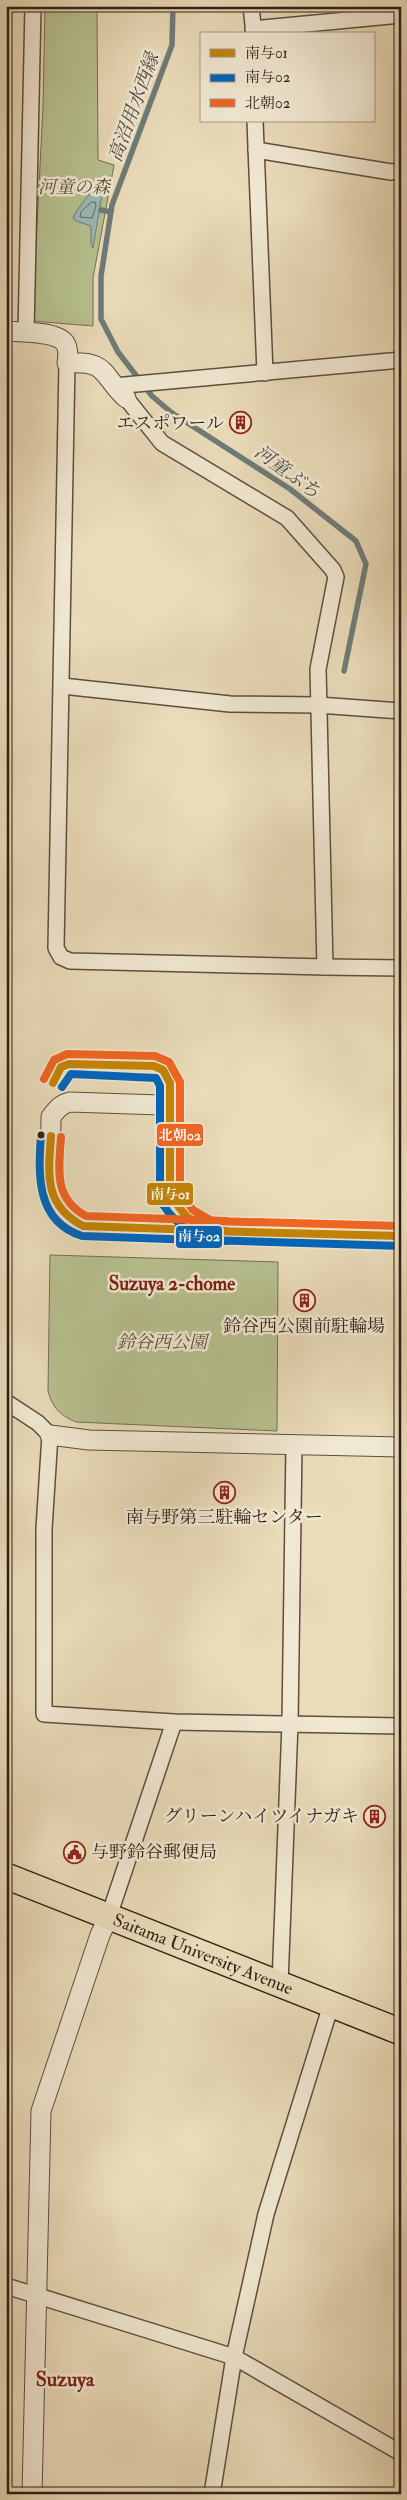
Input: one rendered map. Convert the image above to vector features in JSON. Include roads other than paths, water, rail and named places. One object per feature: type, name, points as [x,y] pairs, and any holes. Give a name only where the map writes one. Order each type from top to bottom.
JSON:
[{"type":"highway","name":"Saitama University Avenue","points":[[6,1876],[401,2032]]},
{"type":"street","points":[[26,333],[33,6]]},
{"type":"street","points":[[252,6],[254,32],[401,15]]},
{"type":"street","points":[[256,122],[266,372]]},
{"type":"street","points":[[256,150],[391,172],[401,171]]},
{"type":"street","points":[[6,331],[52,335],[60,339],[66,347],[68,363],[56,948],[61,957],[70,961],[401,968]]},
{"type":"street","points":[[124,389],[151,381],[401,360]]},
{"type":"street","points":[[68,363],[96,364],[124,389],[162,443],[287,518],[333,570],[336,577],[318,669],[325,966]]},
{"type":"street","points":[[62,686],[230,704],[318,705],[401,711]]},
{"type":"street","points":[[143,1230],[156,1222],[164,1212],[170,1196],[170,1118],[161,1105],[70,1102],[62,1104],[51,1117],[50,1187],[59,1211],[71,1222],[83,1226],[143,1230],[210,1230],[401,1236]]},
{"type":"street","points":[[170,1196],[175,1207],[194,1224],[210,1230]]},
{"type":"street","points":[[6,1402],[38,1423],[50,1435],[89,1440],[401,1447]]},
{"type":"street","points":[[50,1435],[44,1529],[44,1714],[174,1722],[401,1726]]},
{"type":"street","points":[[280,1984],[290,1723],[294,1444]]},
{"type":"street","points":[[32,2494],[41,2110],[174,1722]]},
{"type":"street","points":[[212,2494],[234,2358],[266,2214],[332,2005]]},
{"type":"street","points":[[6,2286],[234,2358],[401,2453]]},
{"type":"water","points":[[102,179],[107,181],[101,200],[93,248],[91,244],[91,226],[76,221],[73,218]]},
{"type":"waterway","name":"河童ぶち","points":[[173,6],[172,45],[112,205],[101,276],[101,319],[118,352],[152,396],[172,413],[290,489],[356,541],[366,564],[344,671]]},
{"type":"waterway","points":[[101,210],[111,212]]},
{"type":"place","name":"エスポワール","points":[[240,423]]},
{"type":"place","name":"鈴谷西公園前駐輪場","points":[[304,1301]]},
{"type":"place","name":"南与野第三駐輪センター","points":[[224,1492]]},
{"type":"place","name":"グリーンハイツイナガキ","points":[[375,1816]]},
{"type":"place","name":"与野鈴谷郵便局","points":[[75,1852]]},
{"type":"district","name":"Suzuya 2-chome","points":[[172,1283]]},
{"type":"district","name":"Suzuya","points":[[65,2379]]},
{"type":"water label","name":"高沼用水西縁","points":[[133,107]]},
{"type":"park label","name":"河童の森","points":[[74,187]]},
{"type":"park label","name":"鈴谷西公園","points":[[162,1342]]}]
